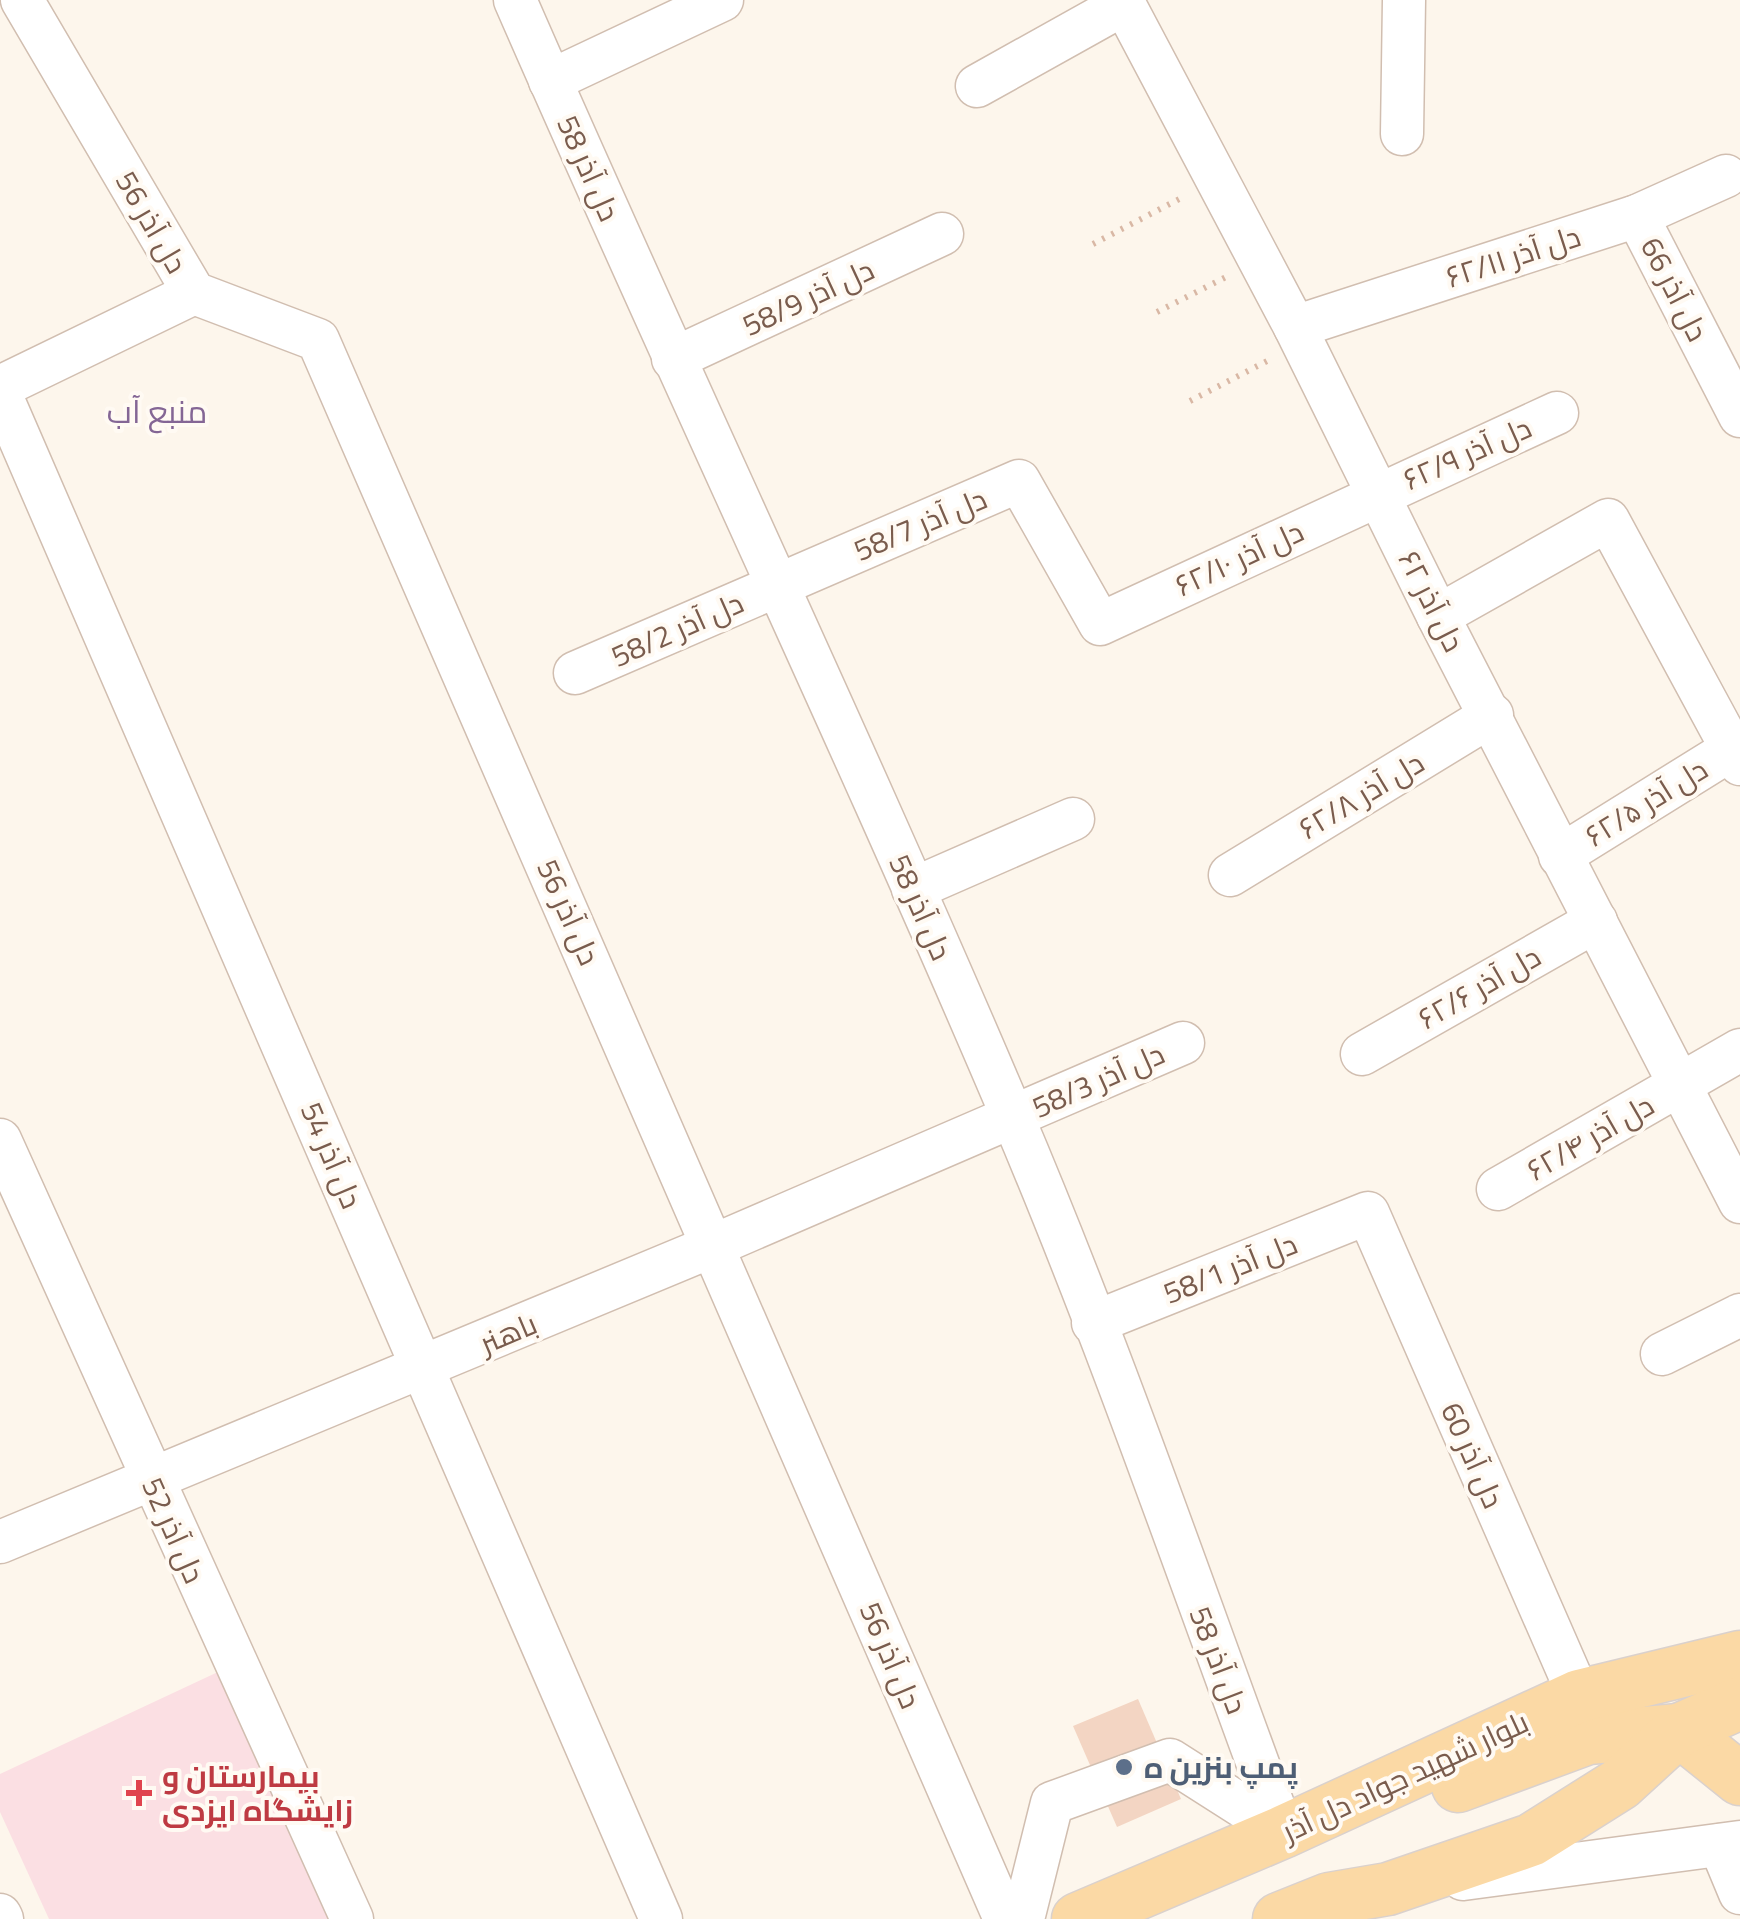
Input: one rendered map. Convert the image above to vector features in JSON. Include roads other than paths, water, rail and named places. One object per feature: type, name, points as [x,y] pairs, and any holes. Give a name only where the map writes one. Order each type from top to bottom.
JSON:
[{"type":"main road","name":"بلوار شهید جواد دل آذر","points":[[1078,1919],[1284,1832],[1579,1696],[1740,1657]]},
{"type":"main road","points":[[1279,1919],[1333,1909],[1531,1840],[1620,1784],[1679,1730],[1740,1703]]},
{"type":"main road","points":[[1284,1832],[1410,1805],[1588,1738],[1679,1730],[1740,1779]]},
{"type":"main road","points":[[1500,1770],[1522,1770],[1540,1782],[1548,1802],[1545,1823],[1531,1840]]},
{"type":"street","name":"دل آذر 56","points":[[22,0],[194,293],[318,340],[1005,1919]]},
{"type":"street","name":"دل آذر 58","points":[[514,0],[673,359],[779,584],[1013,1118],[1284,1832]]},
{"type":"street","points":[[550,82],[722,0]]},
{"type":"street","points":[[1402,134],[1404,0]]},
{"type":"street","points":[[977,86],[1124,2]]},
{"type":"street","name":"دل آذر ۶۲","points":[[1124,2],[1299,335],[1560,856],[1682,1084],[1740,1202]]},
{"type":"street","name":"دل آذر ۶۲/۱۱","points":[[1299,335],[1637,216],[1726,176]]},
{"type":"street","name":"دل آذر 66","points":[[1637,216],[1740,416]]},
{"type":"street","name":"دل آذر 58/9","points":[[673,359],[942,234]]},
{"type":"street","points":[[0,390],[194,293]]},
{"type":"street","name":"دل آذر 54","points":[[0,390],[661,1919]]},
{"type":"street","name":"دل آذر ۶۲/۹","points":[[1378,492],[1556,413]]},
{"type":"street","name":"دل آذر 58/7","points":[[779,584],[1019,481],[1100,624]]},
{"type":"street","name":"دل آذر ۶۲/۱۰","points":[[1100,624],[1378,492]]},
{"type":"street","points":[[1438,616],[1608,520],[1736,756]]},
{"type":"street","name":"دل آذر 58/2","points":[[576,674],[779,584]]},
{"type":"street","name":"دل آذر ۶۲/۸","points":[[1230,875],[1492,715]]},
{"type":"street","name":"دل آذر ۶۲/۵","points":[[1560,856],[1736,756]]},
{"type":"street","points":[[913,889],[1074,819]]},
{"type":"street","name":"دل آذر ۶۲/۶","points":[[1362,1054],[1596,921]]},
{"type":"street","name":"دل آذر 58/3","points":[[1013,1118],[1183,1043]]},
{"type":"street","name":"دل آذر ۶۲/۴","points":[[1498,1189],[1740,1050]]},
{"type":"street","name":"باهنر","points":[[0,1542],[424,1368],[1013,1118]]},
{"type":"street","name":"دل آذر 52","points":[[0,1140],[352,1919]]},
{"type":"street","name":"دل آذر 58/1","points":[[1093,1323],[1368,1213]]},
{"type":"street","name":"دل آذر 60","points":[[1368,1213],[1579,1696]]},
{"type":"street","points":[[1662,1354],[1740,1315]]},
{"type":"street","points":[[1023,1919],[1052,1804],[1170,1760],[1284,1832]]},
{"type":"street","points":[[1388,1889],[1730,1843],[1740,1892]]},
{"type":"place","name":"پمپ بنزین ه","points":[[1124,1767]]},
{"type":"place","name":"بیمارستان و زایشگاه ایزدی","points":[[139,1793]]},
{"type":"district","name":"منبع آب","points":[[157,411]]}]
